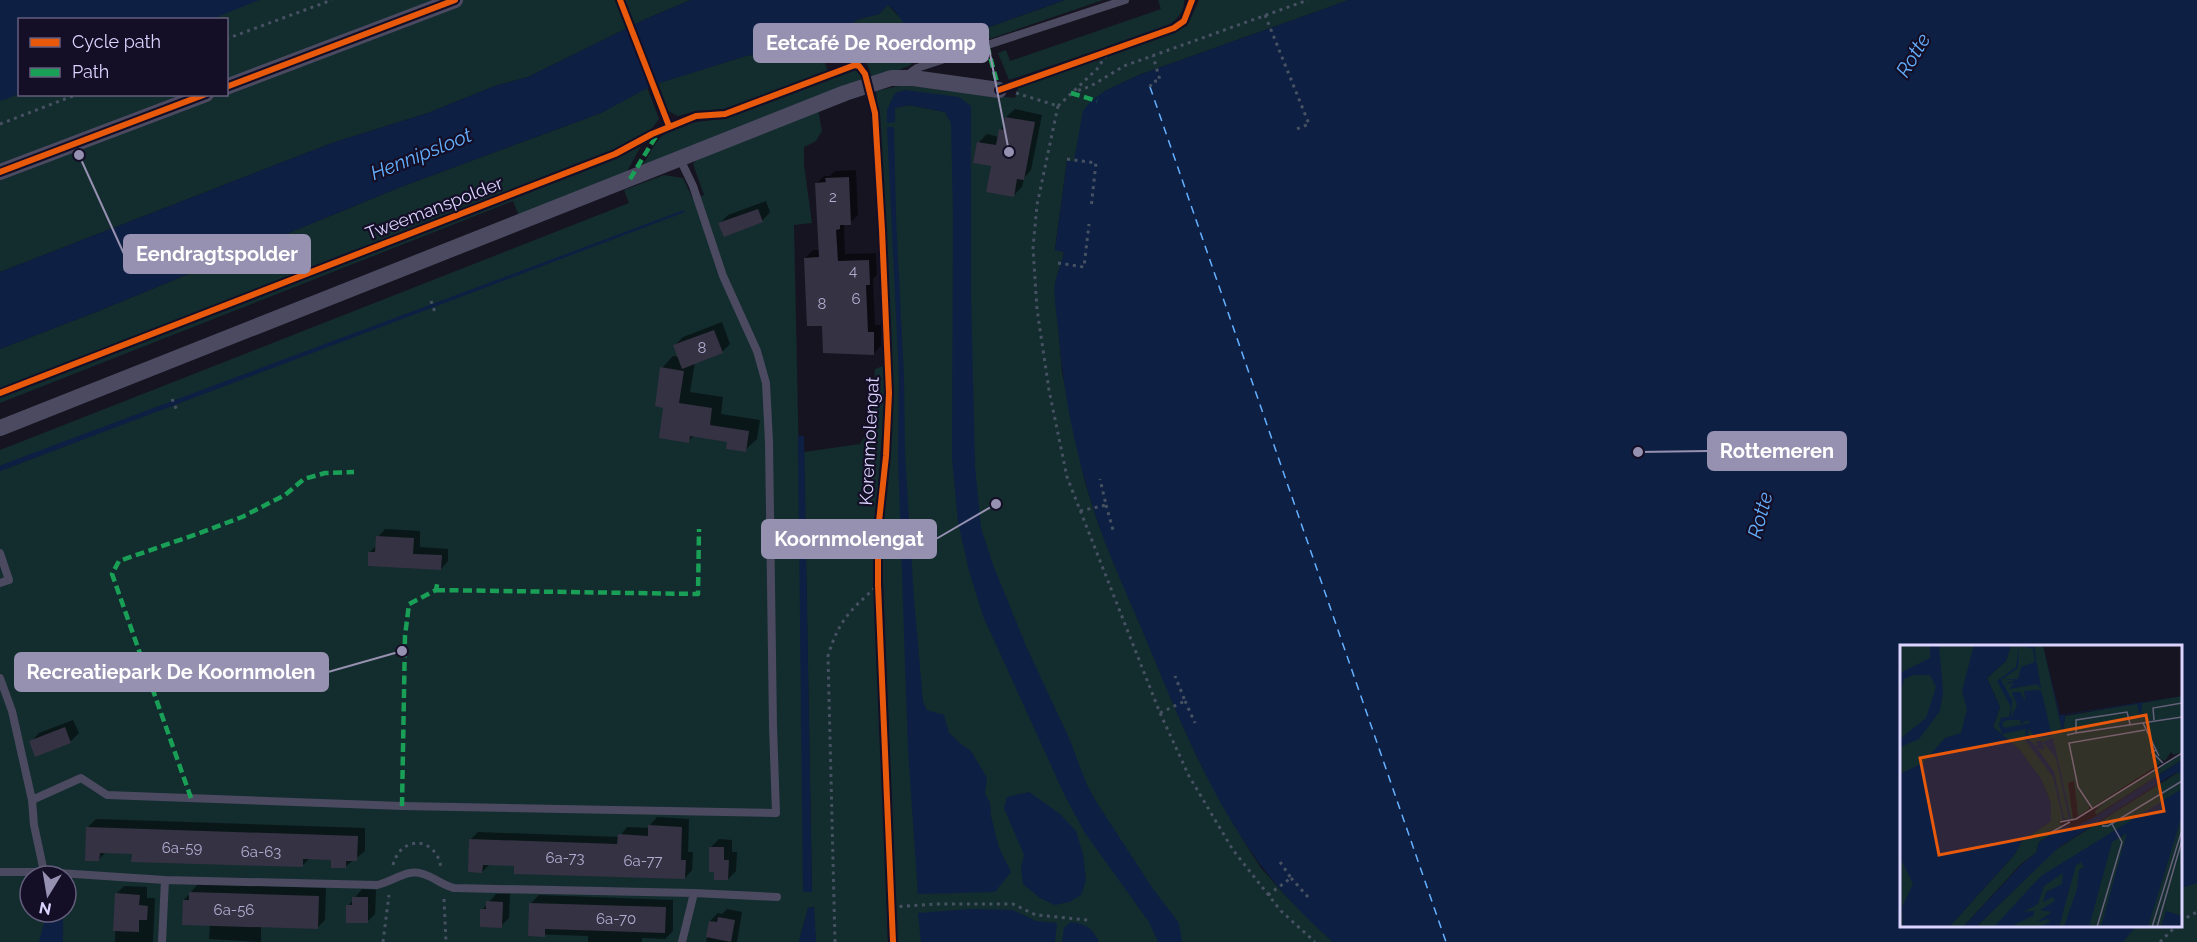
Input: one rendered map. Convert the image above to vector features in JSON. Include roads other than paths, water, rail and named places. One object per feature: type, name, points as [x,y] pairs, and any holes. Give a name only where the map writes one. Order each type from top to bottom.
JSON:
[{"type":"street","points":[[228,86],[454,0]]},
{"type":"street","points":[[0,428],[845,93],[891,78],[999,90]]},
{"type":"street","points":[[0,172],[201,96]]},
{"type":"lane","points":[[903,78],[917,68],[1125,0]]},
{"type":"lane","points":[[32,800],[81,778],[107,795],[402,806],[776,813],[769,442],[765,383],[757,351],[723,276],[693,186],[680,159]]},
{"type":"lane","points":[[0,553],[9,580],[0,583]]},
{"type":"lane","points":[[0,678],[12,711],[32,800],[34,825],[42,864]]},
{"type":"lane","points":[[0,872],[18,872]]},
{"type":"lane","points":[[78,874],[165,880],[377,885],[418,872],[442,885],[454,888],[777,897]]},
{"type":"lane","points":[[162,942],[165,880]]},
{"type":"lane","points":[[682,942],[694,893]]},
{"type":"water","points":[[0,0],[259,0],[214,18],[18,18],[18,94],[0,101]]},
{"type":"water","name":"Hennipsloot","points":[[691,0],[1065,0],[952,40],[949,33],[920,42],[888,5],[879,14],[859,19],[819,43],[746,56],[653,85],[601,113],[398,188],[0,349],[0,272],[332,143],[428,113],[495,86],[528,77],[648,18]]},
{"type":"water","name":"Rotte","points":[[1349,0],[2197,0],[2197,883],[2182,888],[2182,645],[1900,645],[1900,927],[2135,927],[2123,942],[1333,942],[1297,908],[1255,858],[1231,821],[1205,773],[1171,699],[1104,539],[1084,477],[1073,431],[1061,361],[1055,295],[1055,283],[1064,252],[1055,250],[1067,161],[1074,161],[1083,111],[1090,102],[1105,91],[1139,75]]},
{"type":"water","points":[[905,90],[959,97],[971,106],[971,295],[975,466],[981,528],[993,565],[1026,646],[1069,738],[1086,783],[1153,889],[1179,923],[1182,942],[1158,942],[1149,922],[1085,833],[1065,796],[983,616],[969,571],[958,522],[952,458],[951,123],[945,112],[909,105],[895,108],[895,122],[887,123],[887,110],[895,93]]},
{"type":"water","points":[[887,127],[894,127],[905,455],[923,702],[927,710],[944,715],[949,733],[971,751],[987,778],[985,794],[990,803],[999,848],[1011,872],[995,892],[918,894],[908,750],[898,456],[899,377]]},
{"type":"water","points":[[684,210],[685,212],[0,471],[0,466],[17,459]]},
{"type":"water","points":[[798,436],[804,436],[812,892],[803,892]]},
{"type":"water","points":[[1029,792],[1060,814],[1076,831],[1083,854],[1086,880],[1081,895],[1069,902],[1055,905],[1040,898],[1023,884],[1021,867],[1024,855],[1004,808],[1007,797]]},
{"type":"water","points":[[814,907],[816,942],[799,942],[808,908]]},
{"type":"water","points":[[970,909],[1013,910],[1036,921],[1057,923],[1055,942],[921,942],[918,913]]},
{"type":"water","points":[[1071,922],[1088,928],[1099,942],[1062,942],[1064,928]]},
{"type":"water","points":[[44,924],[63,924],[63,942],[39,942]]},
{"type":"place","name":"Eetcafé De Roerdomp","points":[[1009,152]]},
{"type":"place","name":"Eendragtspolder","points":[[79,155]]},
{"type":"place","name":"Rottemeren","points":[[1638,452]]},
{"type":"place","name":"Koornmolengat","points":[[996,504]]},
{"type":"place","name":"Recreatiepark De Koornmolen","points":[[402,651]]}]
